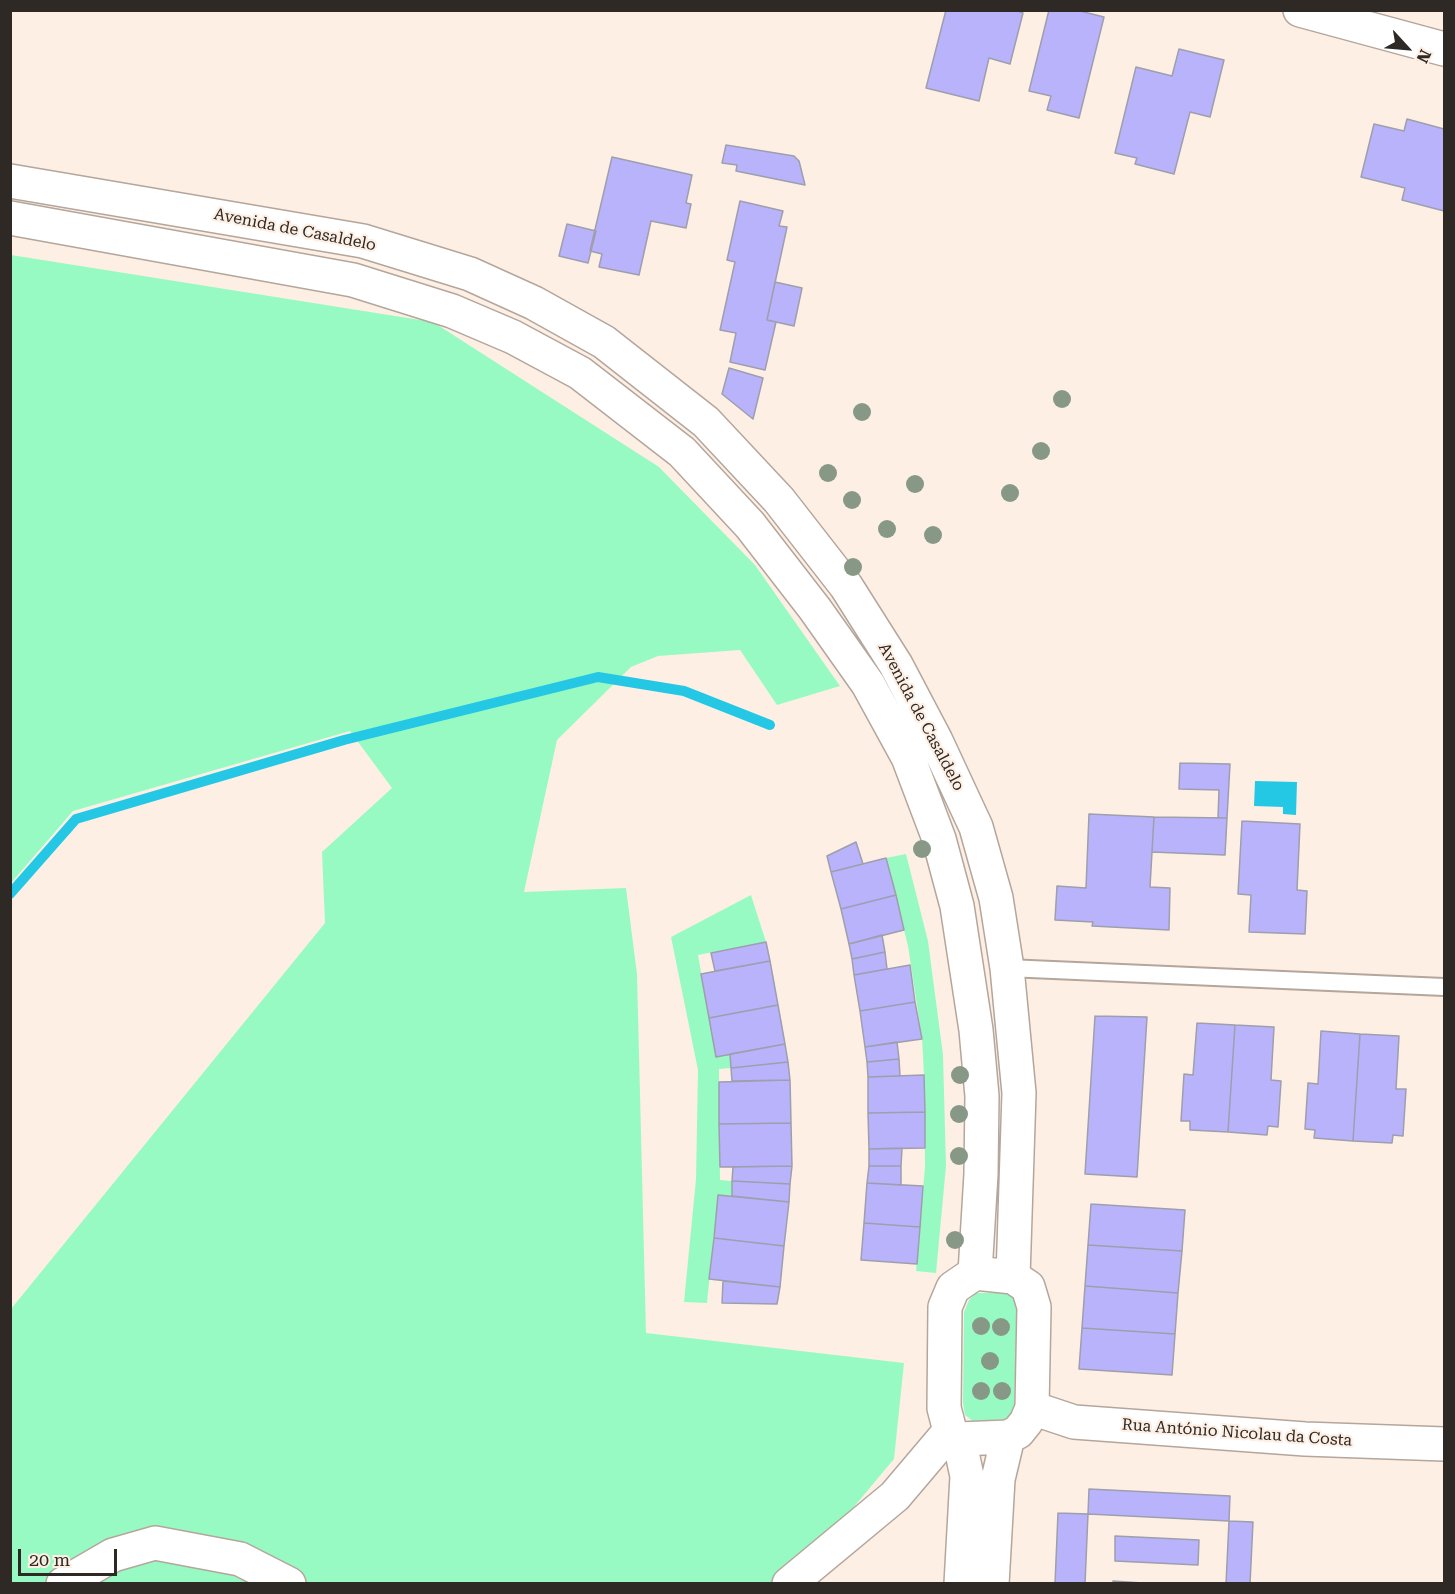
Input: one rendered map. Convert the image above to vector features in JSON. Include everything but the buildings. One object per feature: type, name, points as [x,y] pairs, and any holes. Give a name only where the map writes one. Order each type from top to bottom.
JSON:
[{"type":"street","points":[[1300,10],[1444,49]]},
{"type":"street","name":"Avenida de Casaldelo","points":[[10,181],[363,241],[470,274],[534,303],[604,342],[706,422],[779,500],[846,586],[896,665],[936,741],[976,827],[996,898],[1006,968],[1018,1093],[1013,1277]]},
{"type":"street","name":"Avenida de Casaldelo","points":[[10,218],[352,280],[452,311],[513,337],[580,373],[682,452],[750,525],[815,609],[868,684],[908,757],[939,839],[957,906],[976,1030],[982,1096],[981,1174],[975,1274]]},
{"type":"street","points":[[789,1584],[895,1496],[954,1435],[1008,1437],[1018,1432],[1026,1422],[1032,1408],[1035,1307],[1028,1287],[1013,1277],[975,1274],[953,1288],[945,1307],[944,1408],[954,1435],[967,1476],[961,1584]]},
{"type":"street","name":"Rua António Nicolau da Costa","points":[[1032,1408],[1074,1422],[1305,1439],[1444,1444]]},
{"type":"street","points":[[992,1584],[998,1479],[1008,1437]]},
{"type":"street","points":[[63,1584],[113,1555],[155,1543],[240,1559],[289,1584]]},
{"type":"lane","points":[[1006,968],[1444,987]]},
{"type":"green space","points":[[11,255],[433,322],[659,467],[755,565],[840,686],[777,705],[740,650],[658,656],[631,667],[557,740],[524,892],[626,888],[637,974],[646,1333],[904,1363],[894,1459],[790,1583],[11,1583],[11,1309],[325,923],[322,852],[392,788],[350,731],[73,811],[11,883]]},
{"type":"green space","points":[[906,854],[928,941],[943,1055],[946,1166],[936,1273],[916,1271],[925,1167],[922,1038],[908,946],[886,858]]},
{"type":"green space","points":[[751,895],[766,942],[698,955],[716,1056],[730,1054],[731,1068],[719,1069],[720,1180],[732,1181],[732,1196],[718,1195],[707,1303],[684,1302],[696,1179],[698,1070],[671,937]]},
{"type":"green space","points":[[976,1293],[1006,1293],[1014,1297],[1017,1311],[1014,1411],[1006,1419],[973,1421],[965,1415],[963,1403],[964,1312],[969,1300]]},
{"type":"water","points":[[1255,781],[1297,782],[1296,815],[1283,814],[1283,807],[1254,806]]},
{"type":"waterway","points":[[10,894],[76,819],[344,740],[598,677],[684,691],[770,725]]}]
